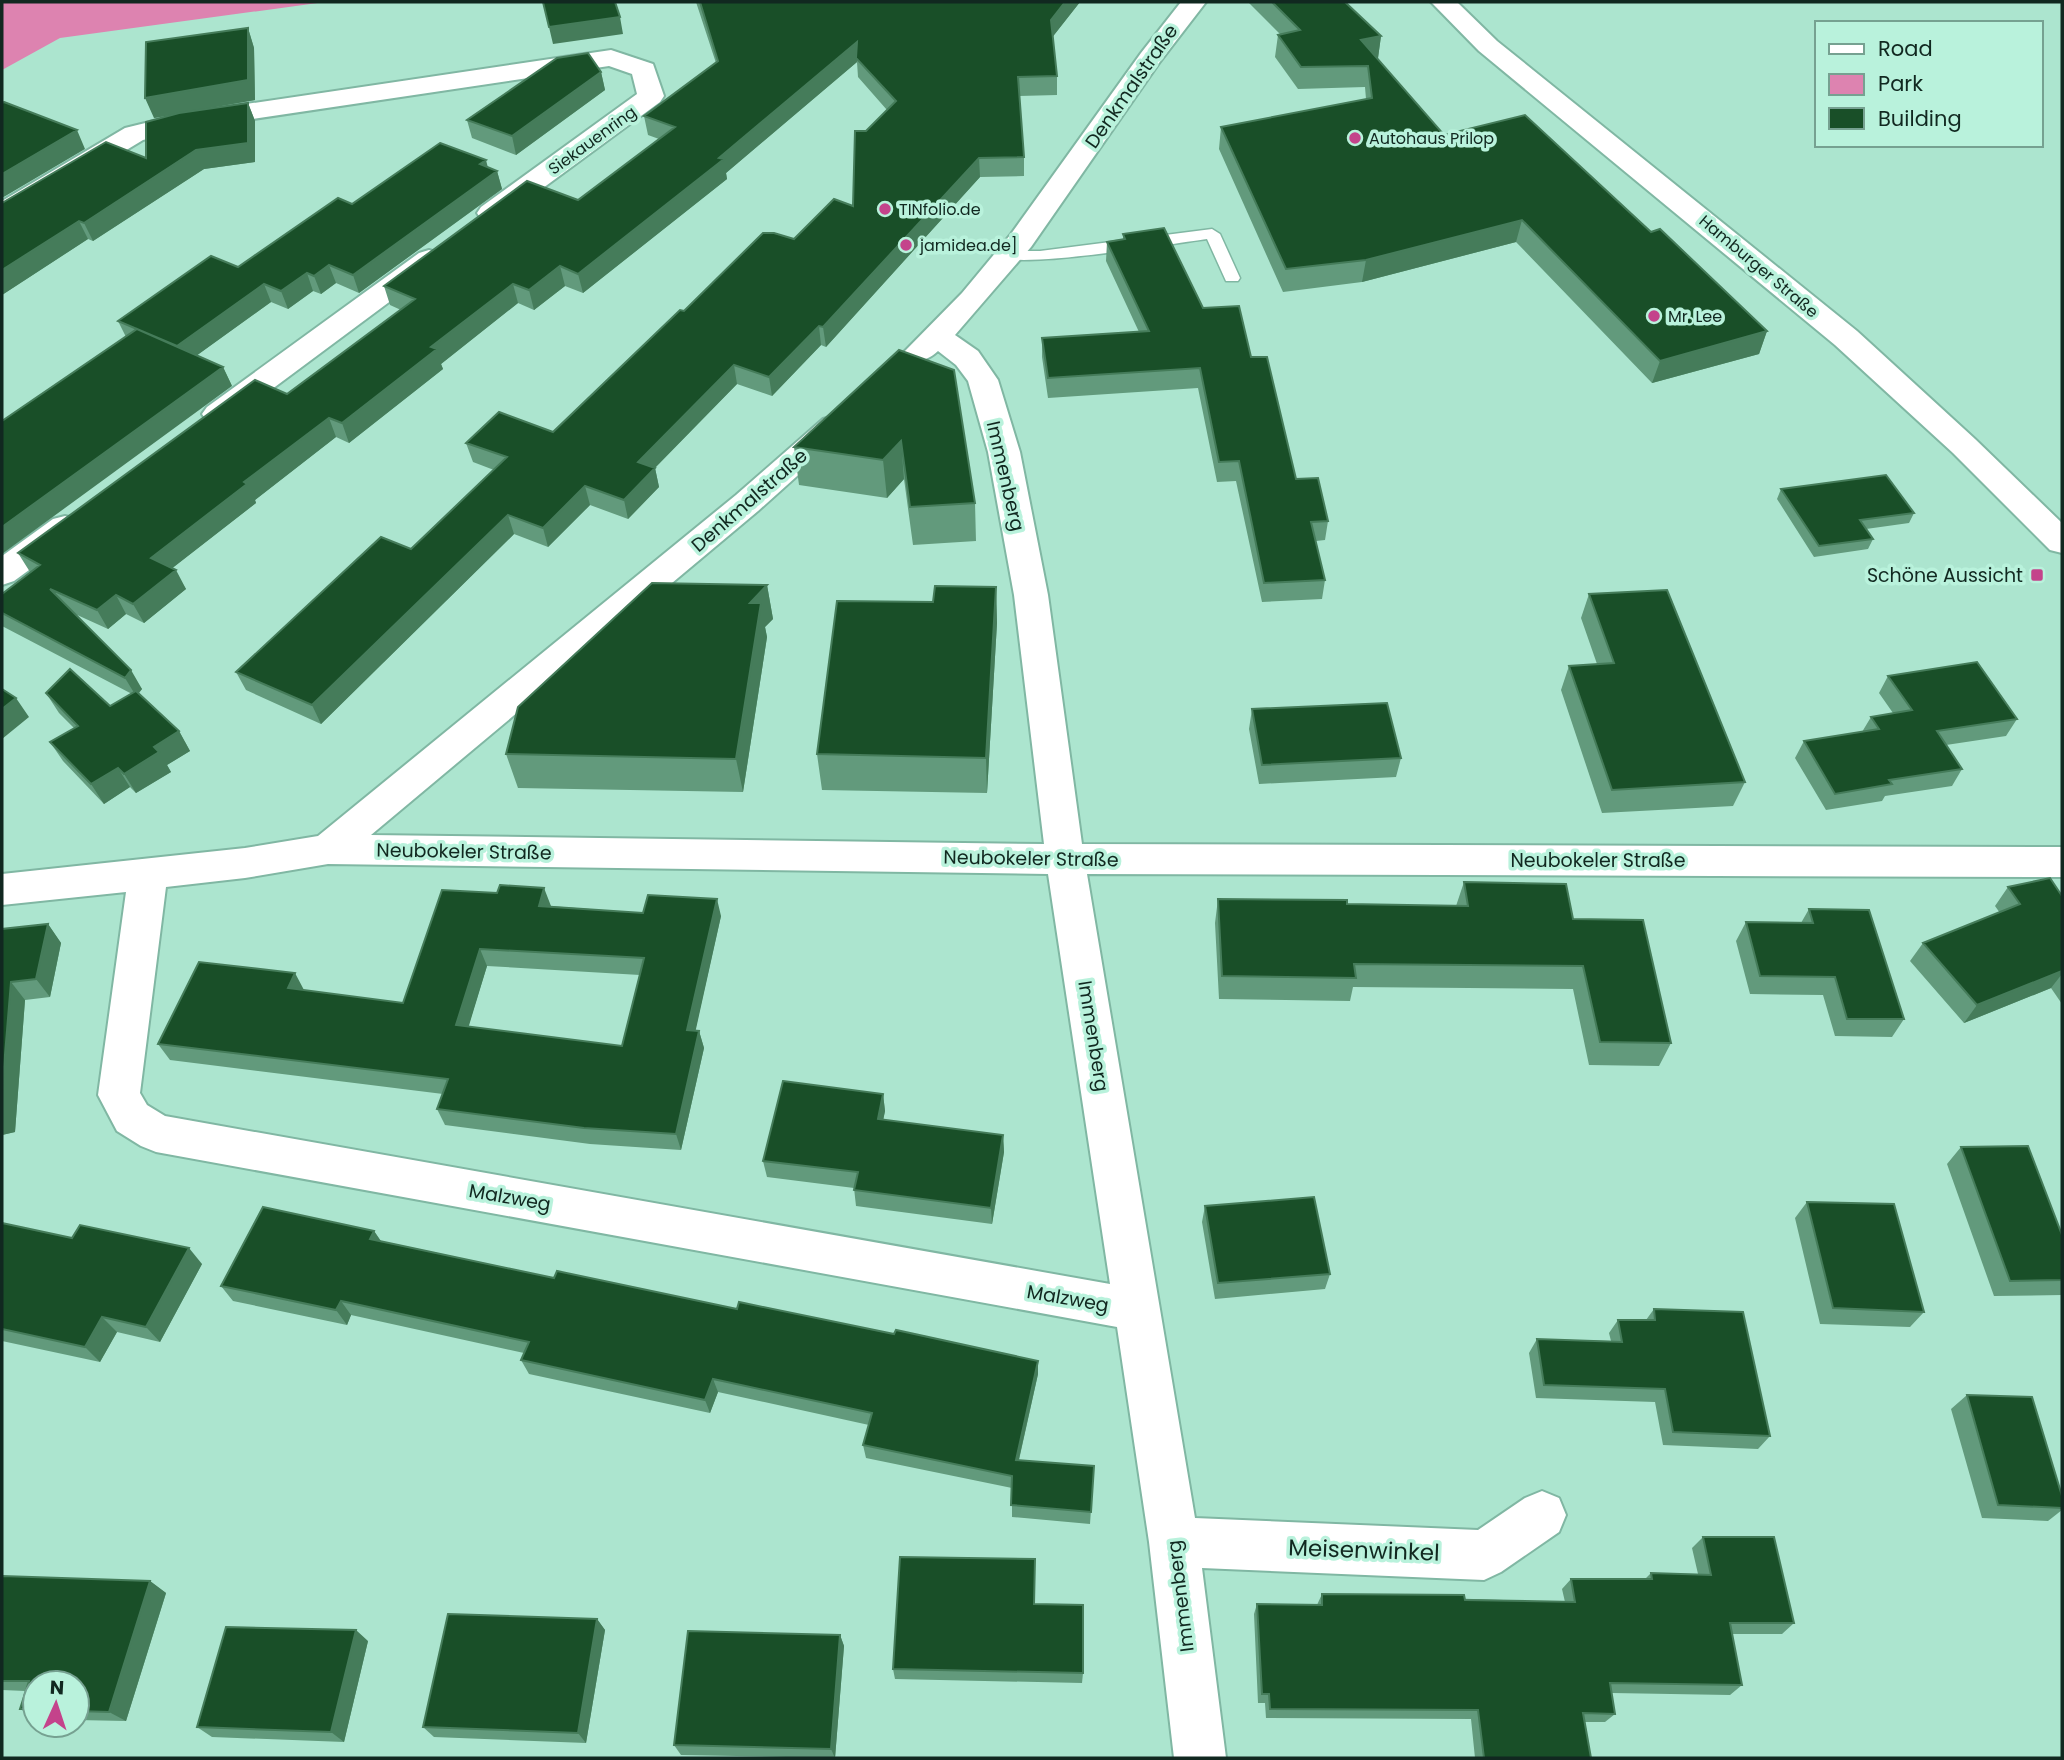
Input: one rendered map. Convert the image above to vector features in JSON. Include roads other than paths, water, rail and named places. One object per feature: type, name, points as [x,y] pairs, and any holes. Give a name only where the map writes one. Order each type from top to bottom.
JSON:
[{"type":"street","name":"Denkmalstraße","points":[[896,372],[937,336],[1007,256],[1076,164],[1174,24],[1194,2]]},
{"type":"street","name":"Hamburger Straße","points":[[1443,2],[1498,54],[1846,338],[1964,446],[2062,542]]},
{"type":"street","name":"Siekauenring","points":[[2,213],[134,134],[186,121],[611,58],[644,69],[652,96],[192,433]]},
{"type":"street","name":"Immenberg","points":[[937,336],[967,358],[983,380],[1004,452],[1031,595],[1065,859],[1174,1542],[1200,1758]]},
{"type":"street","name":"Denkmalstraße","points":[[328,849],[747,503],[856,407]]},
{"type":"street","points":[[2,573],[91,507]]},
{"type":"street","name":"Neubokeler Straße","points":[[2,890],[244,863],[328,849],[1065,859],[2062,862]]},
{"type":"street","name":"Malzweg","points":[[148,874],[119,1095],[132,1118],[156,1133],[1138,1310]]},
{"type":"street","name":"Meisenwinkel","points":[[1174,1542],[1484,1555],[1542,1515]]},
{"type":"lane","points":[[1007,256],[1040,256],[1212,234],[1232,278]]},
{"type":"place","name":"Autohaus Prilop","points":[[1355,138]]},
{"type":"place","name":"TINfolio.de","points":[[885,209]]},
{"type":"place","name":"jamidea.de]","points":[[906,245]]},
{"type":"place","name":"Mr. Lee","points":[[1654,316]]},
{"type":"place","name":"Schöne Aussicht","points":[[2037,575]]}]
